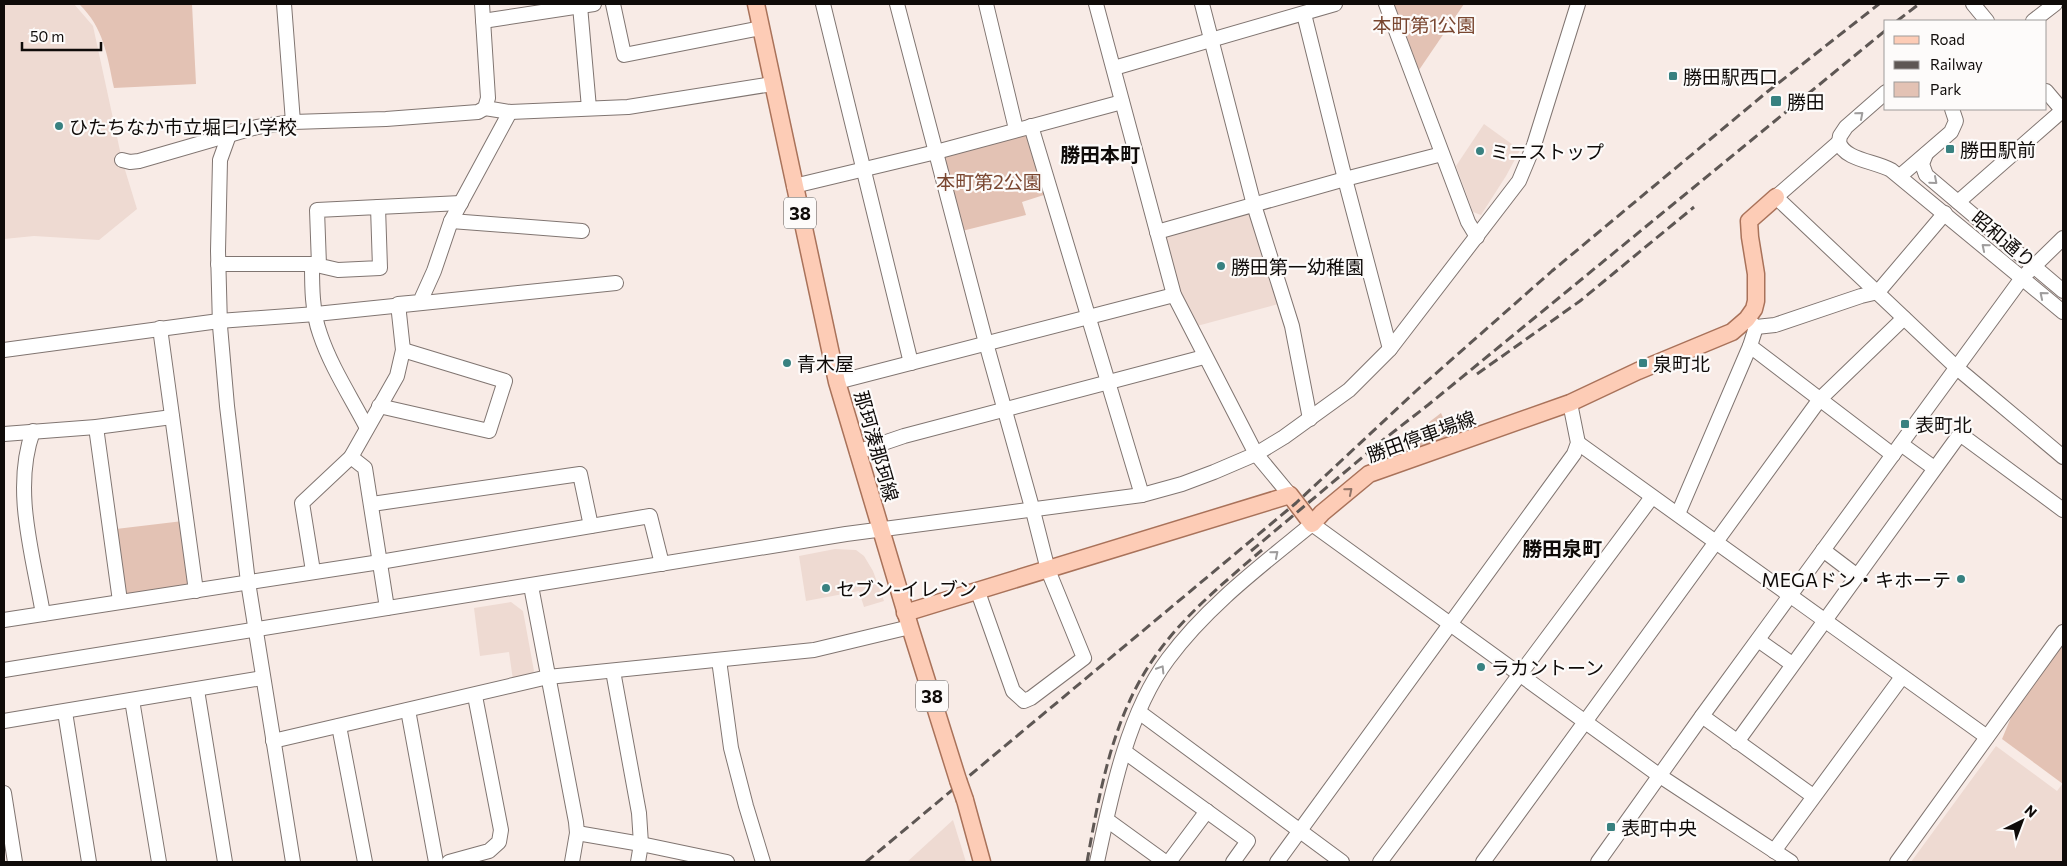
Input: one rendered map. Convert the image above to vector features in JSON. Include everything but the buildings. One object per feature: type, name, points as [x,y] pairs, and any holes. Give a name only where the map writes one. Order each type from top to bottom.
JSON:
[{"type":"main road","name":"那珂湊那珂線","points":[[756,4],[837,382],[880,530],[965,800],[982,862]]},
{"type":"main road","points":[[1752,323],[1756,289],[1748,227],[1749,221],[1776,197]]},
{"type":"main road","name":"勝田停車場線","points":[[1312,524],[1322,513],[1369,474],[1570,403],[1638,371],[1752,323]]},
{"type":"main road","points":[[908,620],[978,592],[1290,495],[1312,524]]},
{"type":"street","points":[[284,4],[293,122]]},
{"type":"street","points":[[482,4],[488,98],[485,108]]},
{"type":"street","points":[[614,4],[624,55],[760,28]]},
{"type":"street","points":[[823,4],[910,363]]},
{"type":"street","points":[[897,4],[1048,570],[1084,658],[1031,698],[1024,701],[1013,691],[978,592]]},
{"type":"street","points":[[986,4],[1016,129]]},
{"type":"street","points":[[1096,4],[1174,295],[1204,357],[1256,454],[1290,495]]},
{"type":"street","points":[[1202,4],[1210,41],[1254,205],[1292,326],[1310,419]]},
{"type":"street","points":[[1114,68],[1335,4]]},
{"type":"street","points":[[1386,4],[1468,222],[1477,238]]},
{"type":"street","points":[[4,670],[880,530],[1142,495],[1182,484],[1256,454],[1310,419],[1349,390],[1390,350],[1509,196],[1526,166],[1578,4]]},
{"type":"street","points":[[1972,4],[1986,20]]},
{"type":"street","points":[[2034,20],[2054,4]]},
{"type":"street","points":[[483,21],[557,7],[587,5],[589,108]]},
{"type":"street","points":[[1304,14],[1390,350]]},
{"type":"street","points":[[122,160],[130,162],[139,161],[257,127],[293,122],[386,119],[478,112],[485,108],[510,112],[628,107],[772,84]]},
{"type":"street","points":[[1958,202],[2063,111],[2047,92]]},
{"type":"street","points":[[1851,156],[1843,151],[1839,142],[1840,136],[1846,127],[1884,94]]},
{"type":"street","points":[[794,186],[936,152],[1122,102]]},
{"type":"street","points":[[1900,176],[1955,127],[1956,120],[1952,110]]},
{"type":"street","points":[[420,302],[434,271],[451,221],[510,112]]},
{"type":"street","points":[[1031,126],[1142,495]]},
{"type":"street","points":[[229,135],[220,160],[218,264],[227,413],[262,678],[293,862]]},
{"type":"street","points":[[1839,142],[1776,197],[1957,368],[2063,457]]},
{"type":"street","points":[[1157,232],[1442,154]]},
{"type":"street","name":"昭和通り","points":[[1926,154],[1922,164],[1926,175],[2063,291]]},
{"type":"street","points":[[1812,167],[1830,160],[1851,156]]},
{"type":"street","name":"昭和通り","points":[[1851,156],[1876,162],[1900,176],[2063,312]]},
{"type":"street","points":[[367,428],[334,367],[319,332],[316,314],[317,210],[461,203]]},
{"type":"street","points":[[218,264],[316,265],[338,270],[380,268],[378,207]]},
{"type":"street","points":[[1678,514],[1750,346],[1752,323],[1774,324],[1878,292],[1944,213]]},
{"type":"street","points":[[451,221],[582,230]]},
{"type":"street","points":[[1598,862],[1822,550],[2022,278],[2063,238]]},
{"type":"street","points":[[4,350],[220,321],[316,314],[398,304],[616,283]]},
{"type":"street","points":[[837,382],[1174,295]]},
{"type":"street","points":[[313,572],[302,503],[351,457],[398,376],[403,350],[398,304]]},
{"type":"street","points":[[1483,862],[1820,399],[1904,318]]},
{"type":"street","points":[[160,328],[196,591]]},
{"type":"street","points":[[1750,346],[1820,399],[1897,449],[1934,468]]},
{"type":"street","points":[[379,406],[489,431],[505,381],[403,350]]},
{"type":"street","points":[[857,452],[904,436],[1204,357]]},
{"type":"street","points":[[1276,862],[1574,454],[1578,443],[1570,403]]},
{"type":"street","points":[[4,434],[96,427],[172,417]]},
{"type":"street","points":[[96,427],[120,602]]},
{"type":"street","points":[[34,431],[28,444],[23,484],[43,614]]},
{"type":"street","points":[[1737,742],[1856,575],[1960,434],[2063,510]]},
{"type":"street","points":[[1578,443],[1987,737]]},
{"type":"street","points":[[351,457],[365,468],[387,608]]},
{"type":"street","points":[[372,504],[580,474],[591,526]]},
{"type":"street","points":[[1380,862],[1652,497]]},
{"type":"street","points":[[4,620],[380,562],[650,516],[662,564]]},
{"type":"street","points":[[1097,862],[1125,752],[1139,712],[1168,658],[1200,622],[1230,593],[1312,524],[1660,776],[1791,862]]},
{"type":"street","points":[[1822,550],[1856,575]]},
{"type":"street","points":[[531,586],[577,833],[572,862]]},
{"type":"street","points":[[273,741],[475,696],[548,677],[814,650],[908,620]]},
{"type":"street","points":[[1897,862],[2063,632]]},
{"type":"street","points":[[1758,640],[1792,664]]},
{"type":"street","points":[[719,660],[731,748],[763,862]]},
{"type":"street","points":[[613,671],[639,813],[641,844],[638,862]]},
{"type":"street","points":[[1774,851],[1902,677]]},
{"type":"street","points":[[4,721],[262,678]]},
{"type":"street","points":[[197,690],[224,862]]},
{"type":"street","points":[[449,862],[489,850],[499,842],[501,830],[475,696]]},
{"type":"street","points":[[132,700],[159,862]]},
{"type":"street","points":[[408,710],[436,862]]},
{"type":"street","points":[[65,712],[89,862]]},
{"type":"street","points":[[1139,712],[1342,862]]},
{"type":"street","points":[[1702,716],[1813,796]]},
{"type":"street","points":[[339,726],[364,862]]},
{"type":"street","points":[[1125,752],[1248,841],[1233,862]]},
{"type":"street","points":[[4,793],[15,862]]},
{"type":"street","points":[[1168,862],[1207,811]]},
{"type":"street","points":[[1107,820],[1165,862]]},
{"type":"street","points":[[577,833],[727,862]]},
{"type":"shaded area","name":"ひたちなか市立堀口小学校","points":[[4,4],[74,4],[93,26],[122,160],[137,209],[99,240],[34,236],[4,239]]},
{"type":"shaded area","points":[[1484,124],[1520,150],[1481,215],[1473,212],[1456,166]]},
{"type":"shaded area","name":"勝田第一幼稚園","points":[[1252,212],[1282,303],[1197,326],[1179,294],[1164,238],[1166,233]]},
{"type":"shaded area","points":[[835,549],[856,550],[864,556],[873,571],[884,601],[864,607],[859,591],[806,601],[799,556]]},
{"type":"shaded area","points":[[511,602],[523,611],[534,671],[531,676],[513,680],[509,652],[480,656],[474,608]]},
{"type":"shaded area","points":[[1996,746],[2057,791],[2063,783],[2063,862],[1911,862]]},
{"type":"shaded area","points":[[953,820],[966,862],[907,862]]},
{"type":"green space","points":[[79,4],[192,4],[196,84],[114,88],[99,32]]},
{"type":"green space","name":"本町第1公園","points":[[1394,4],[1464,4],[1419,70]]},
{"type":"green space","name":"本町第2公園","points":[[1024,132],[1032,137],[1047,194],[1022,202],[1026,215],[962,231],[943,157]]},
{"type":"green space","points":[[1441,413],[1453,439],[1393,461],[1389,453]]},
{"type":"green space","points":[[183,521],[191,585],[127,597],[123,592],[116,529]]},
{"type":"green space","points":[[2063,644],[2063,784],[2002,739],[2012,715]]},
{"type":"railway","points":[[866,862],[1296,503],[1416,391],[1552,271],[1767,92],[1879,4]]},
{"type":"railway","points":[[1898,20],[1919,4]]},
{"type":"railway","points":[[1251,551],[1383,440],[1884,32]]},
{"type":"railway","points":[[1477,374],[1580,301],[1694,207]]},
{"type":"railway","points":[[1087,862],[1096,811],[1108,761],[1135,689],[1172,634],[1200,604],[1262,550]]},
{"type":"place","name":"勝田駅西口","points":[[1673,76]]},
{"type":"place","name":"勝田","points":[[1776,101]]},
{"type":"place","name":"ひたちなか市立堀口小学校","points":[[59,126]]},
{"type":"place","name":"勝田駅前","points":[[1950,149]]},
{"type":"place","name":"ミニストップ","points":[[1480,151]]},
{"type":"place","name":"勝田第一幼稚園","points":[[1221,266]]},
{"type":"place","name":"青木屋","points":[[787,363]]},
{"type":"place","name":"泉町北","points":[[1643,363]]},
{"type":"place","name":"表町北","points":[[1905,424]]},
{"type":"place","name":"MEGAドン・キホーテ","points":[[1961,579]]},
{"type":"place","name":"セブン-イレブン","points":[[826,588]]},
{"type":"place","name":"ラカントーン","points":[[1481,667]]},
{"type":"place","name":"表町中央","points":[[1611,827]]},
{"type":"district","name":"勝田本町","points":[[1100,154]]},
{"type":"district","name":"勝田泉町","points":[[1562,548]]}]
